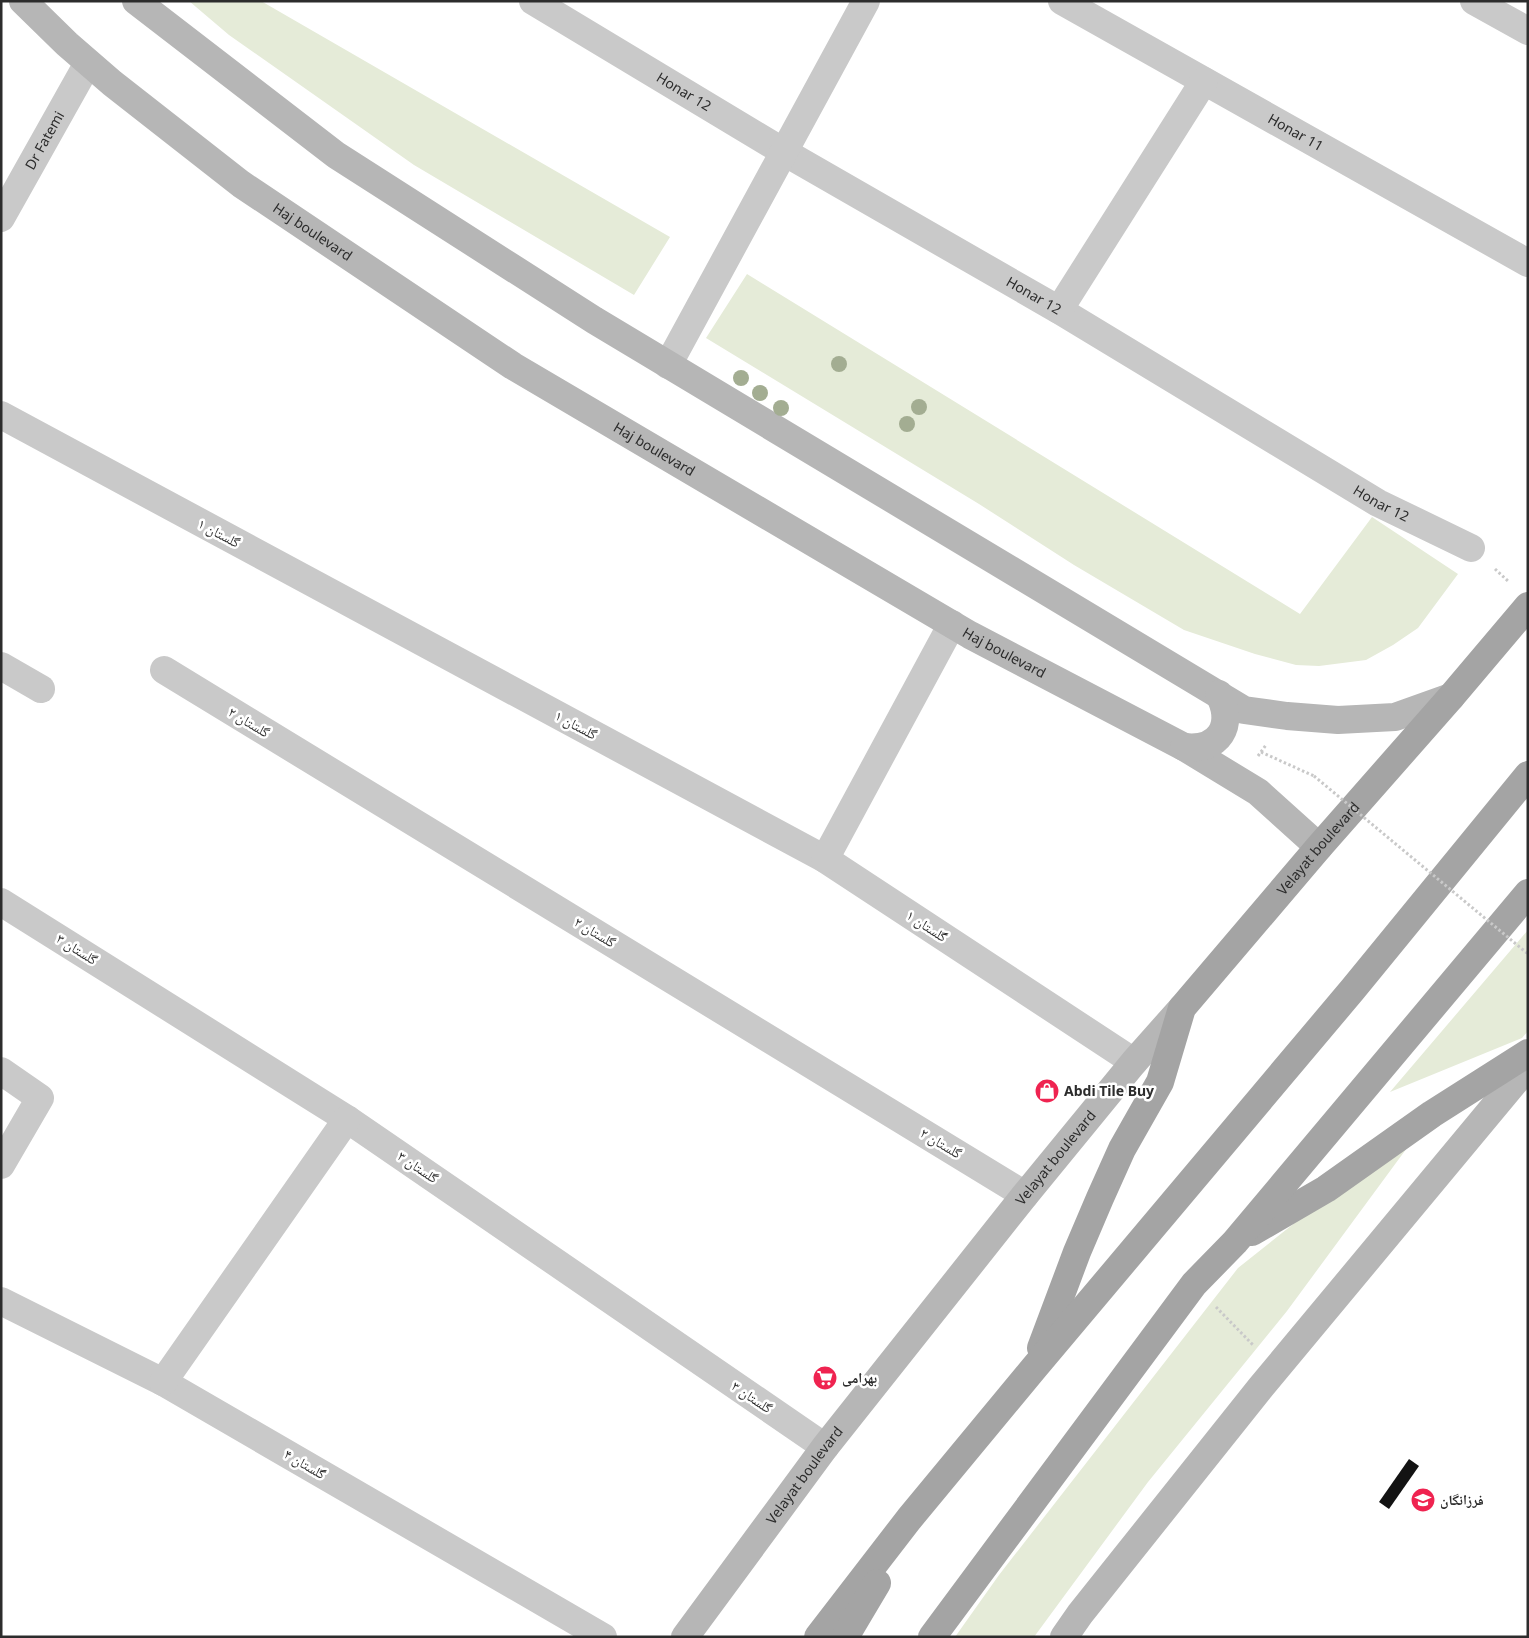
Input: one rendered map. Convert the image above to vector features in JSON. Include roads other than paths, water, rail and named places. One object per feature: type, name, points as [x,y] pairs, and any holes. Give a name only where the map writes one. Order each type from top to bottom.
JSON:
[{"type":"main road","name":"Haj boulevard","points":[[23,1],[88,63],[241,184],[513,366],[952,624],[1184,747],[1258,792],[1319,847]]},
{"type":"main road","points":[[136,1],[336,155],[594,320],[1244,710],[1338,720],[1395,716],[1451,698]]},
{"type":"main road","name":"Velayat boulevard","points":[[685,1637],[825,1447],[1026,1195],[1134,1062],[1319,847],[1451,698],[1521,596]]},
{"type":"main road","points":[[1184,747],[1198,748],[1211,744],[1221,734],[1226,721],[1225,707],[1219,694]]},
{"type":"main road","points":[[818,1637],[908,1519],[1353,989],[1528,775]]},
{"type":"main road","points":[[932,1637],[1194,1284],[1236,1242],[1528,893]]},
{"type":"main road","points":[[1034,1368],[1077,1252],[1100,1198],[1122,1149],[1160,1082],[1182,1008]]},
{"type":"main road","points":[[1236,1242],[1326,1189],[1432,1114],[1528,1053]]},
{"type":"main road","points":[[1064,1637],[1086,1606],[1276,1369],[1528,1066]]},
{"type":"main road","points":[[845,1637],[876,1585],[908,1519]]},
{"type":"street","name":"Honar 12","points":[[532,1],[784,152],[1059,310],[1378,503],[1471,548]]},
{"type":"street","points":[[668,365],[866,1]]},
{"type":"street","name":"Honar 11","points":[[1062,1],[1528,263]]},
{"type":"street","points":[[1474,1],[1528,31]]},
{"type":"street","name":"Dr Fatemi","points":[[1,218],[88,63]]},
{"type":"street","points":[[1059,310],[1204,81]]},
{"type":"street","name":"گلستان ۱","points":[[1,415],[825,859],[1134,1062]]},
{"type":"street","points":[[825,859],[952,624]]},
{"type":"street","points":[[1,666],[41,688]]},
{"type":"street","name":"گلستان ۲","points":[[164,670],[1026,1195]]},
{"type":"street","name":"گلستان ۳","points":[[1,902],[348,1119],[825,1447]]},
{"type":"street","points":[[1,1071],[40,1098],[1,1165]]},
{"type":"street","points":[[162,1382],[348,1119]]},
{"type":"street","name":"گلستان ۴","points":[[1,1301],[162,1382],[603,1637]]},
{"type":"place","name":"Abdi Tile Buy","points":[[1047,1091]]},
{"type":"place","name":"بهرامی","points":[[825,1378]]},
{"type":"place","name":"فرزانگان","points":[[1423,1500]]}]
